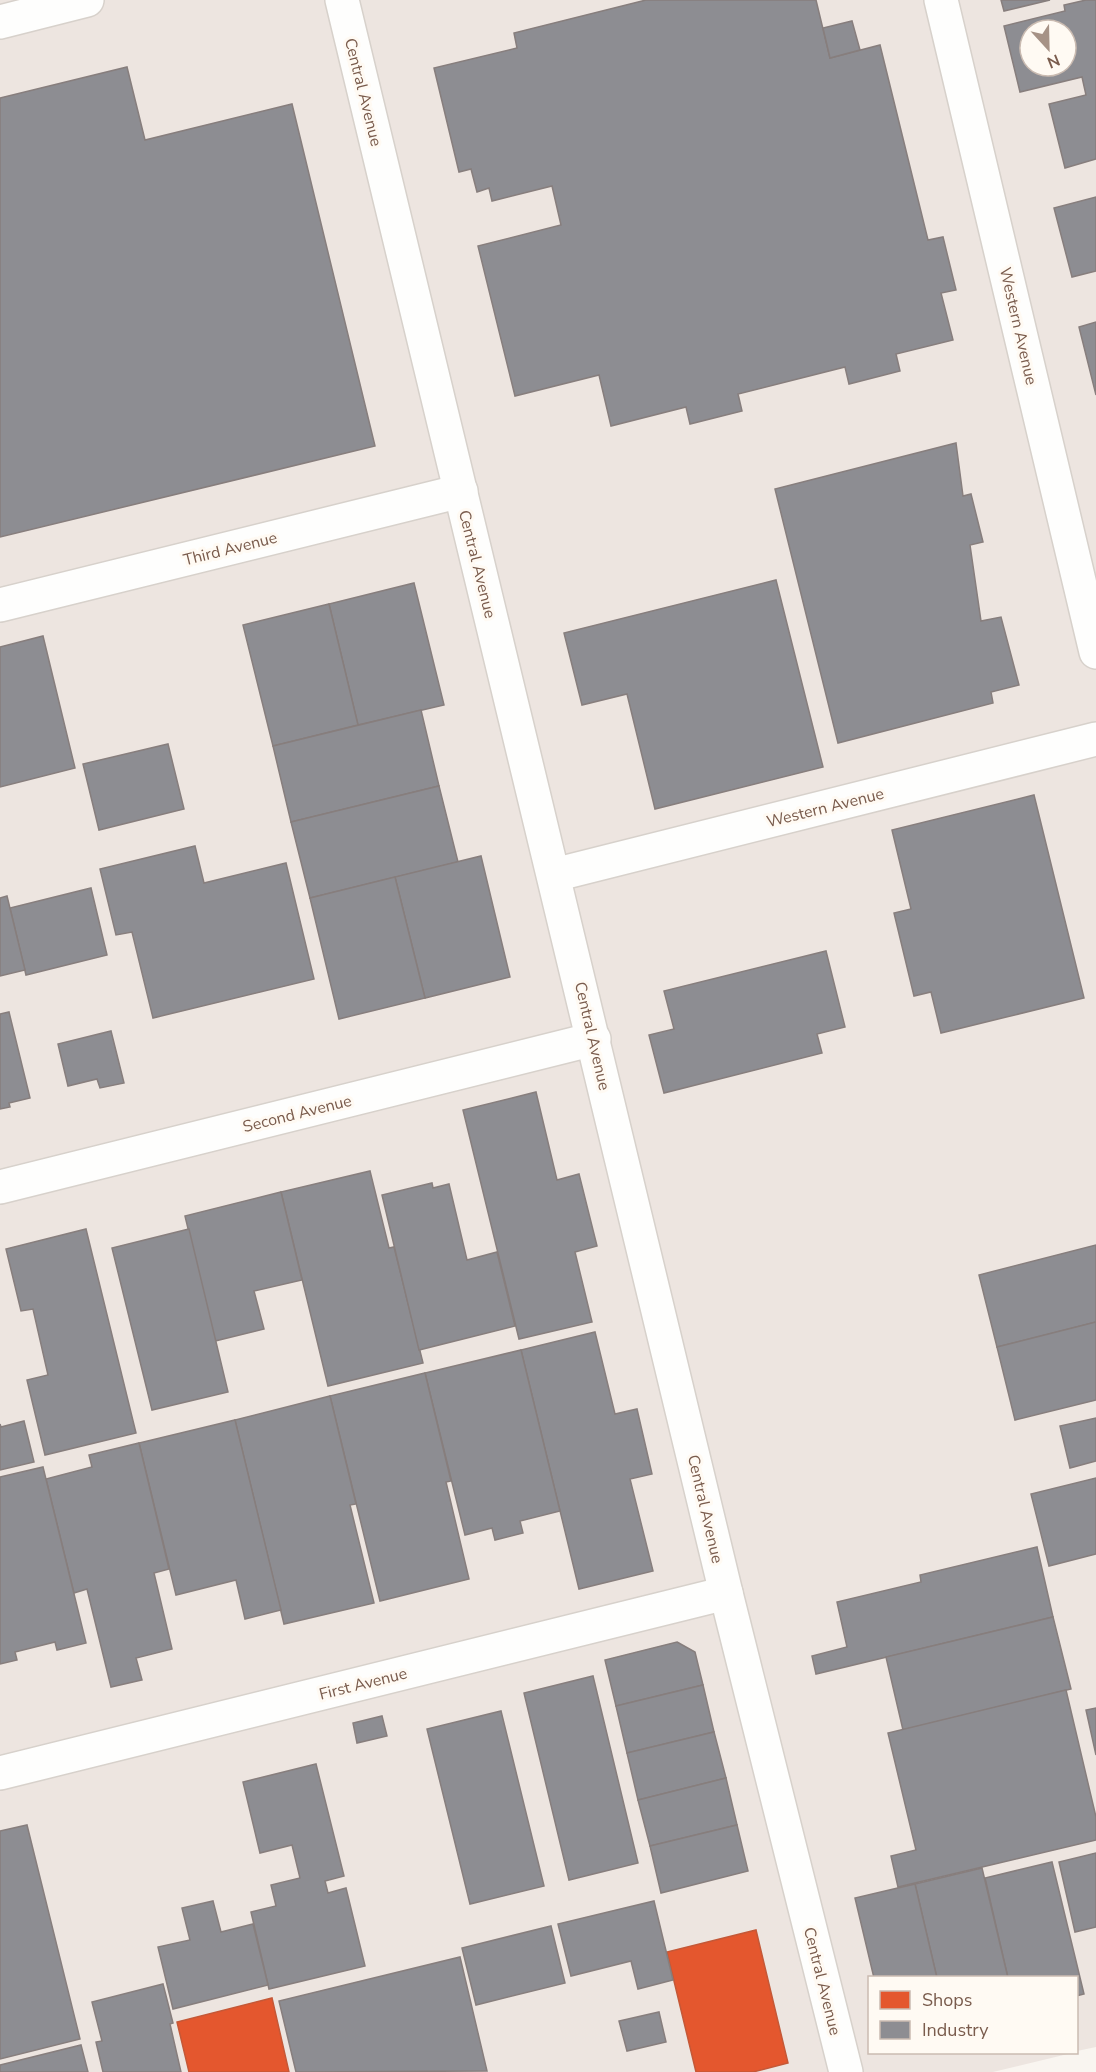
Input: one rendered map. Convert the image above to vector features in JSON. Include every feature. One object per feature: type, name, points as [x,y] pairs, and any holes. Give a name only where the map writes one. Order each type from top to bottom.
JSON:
[{"type":"street","points":[[0,22],[87,0]]},
{"type":"street","name":"Central Avenue","points":[[342,0],[555,875],[726,1593],[846,2072]]},
{"type":"street","name":"Western Avenue","points":[[941,0],[1096,652]]},
{"type":"street","name":"Third Avenue","points":[[0,605],[461,491]]},
{"type":"street","name":"Western Avenue","points":[[555,875],[1096,739]]},
{"type":"street","name":"Second Avenue","points":[[0,1187],[594,1039]]},
{"type":"street","name":"First Avenue","points":[[0,1773],[726,1593]]},
{"type":"shaded area","points":[[0,0],[1096,0],[1096,2047],[1078,2051],[1078,1976],[868,1976],[868,2054],[1068,2054],[993,2072],[0,2072]]},
{"type":"building: Shops","points":[[756,1930],[788,2063],[753,2072],[696,2072],[667,1952]]},
{"type":"building: Shops","points":[[272,1998],[289,2072],[189,2072],[177,2022]]},
{"type":"building: Industry","points":[[646,0],[816,0],[830,58],[880,45],[928,240],[943,237],[956,290],[941,293],[953,340],[896,354],[900,371],[849,384],[845,367],[738,394],[742,411],[690,424],[686,407],[611,426],[599,375],[515,396],[478,246],[561,225],[552,186],[492,201],[489,188],[477,192],[471,169],[459,172],[434,68],[517,48],[514,33]]},
{"type":"building: Industry","points":[[1001,0],[1050,0],[1004,11]]},
{"type":"building: Industry","points":[[1096,0],[1096,159],[1065,168],[1049,104],[1086,95],[1082,77],[1078,78],[1078,18],[1037,18],[1065,11],[1064,5]]},
{"type":"building: Industry","points":[[852,21],[860,50],[830,58],[823,28]]},
{"type":"building: Industry","points":[[1018,23],[1018,78],[1078,78],[1020,92],[1004,26]]},
{"type":"building: Industry","points":[[127,67],[145,140],[292,104],[375,446],[0,537],[0,98]]},
{"type":"building: Industry","points":[[1096,197],[1096,271],[1072,277],[1054,208]]},
{"type":"building: Industry","points":[[1096,322],[1096,395],[1079,327]]},
{"type":"building: Industry","points":[[956,443],[963,496],[971,494],[983,542],[970,545],[981,621],[1001,617],[1019,685],[991,692],[993,703],[838,743],[775,489]]},
{"type":"building: Industry","points":[[776,580],[823,767],[655,809],[627,694],[582,705],[564,633]]},
{"type":"building: Industry","points":[[414,583],[444,705],[358,725],[329,604]]},
{"type":"building: Industry","points":[[329,604],[358,725],[273,746],[243,625]]},
{"type":"building: Industry","points":[[43,636],[75,768],[0,787],[0,647]]},
{"type":"building: Industry","points":[[421,710],[439,786],[291,822],[273,746]]},
{"type":"building: Industry","points":[[168,744],[184,809],[99,830],[83,764]]},
{"type":"building: Industry","points":[[439,786],[458,862],[310,898],[291,822]]},
{"type":"building: Industry","points":[[1034,795],[1084,998],[941,1033],[931,992],[914,996],[894,913],[911,909],[892,830]]},
{"type":"building: Industry","points":[[195,846],[204,883],[286,863],[314,979],[153,1018],[132,932],[116,935],[100,869]]},
{"type":"building: Industry","points":[[481,856],[510,977],[425,998],[395,877]]},
{"type":"building: Industry","points":[[395,877],[425,998],[339,1019],[310,898]]},
{"type":"building: Industry","points":[[91,888],[107,955],[26,975],[10,908]]},
{"type":"building: Industry","points":[[7,896],[25,970],[0,976],[0,898]]},
{"type":"building: Industry","points":[[826,951],[845,1027],[817,1034],[822,1053],[664,1093],[649,1035],[674,1029],[664,991]]},
{"type":"building: Industry","points":[[9,1012],[30,1098],[9,1103],[10,1107],[0,1109],[0,1014]]},
{"type":"building: Industry","points":[[111,1031],[124,1083],[100,1088],[97,1079],[68,1086],[58,1044]]},
{"type":"building: Industry","points":[[536,1092],[557,1180],[579,1174],[597,1246],[575,1252],[592,1322],[519,1339],[463,1110]]},
{"type":"building: Industry","points":[[370,1171],[389,1248],[394,1247],[423,1363],[328,1386],[281,1192]]},
{"type":"building: Industry","points":[[432,1183],[433,1188],[449,1184],[467,1260],[497,1252],[515,1326],[419,1350],[382,1195]]},
{"type":"building: Industry","points":[[281,1192],[302,1280],[254,1291],[264,1329],[215,1341],[185,1216]]},
{"type":"building: Industry","points":[[86,1229],[136,1433],[45,1455],[27,1380],[48,1375],[33,1309],[21,1311],[6,1249]]},
{"type":"building: Industry","points":[[189,1229],[228,1392],[152,1410],[112,1248]]},
{"type":"building: Industry","points":[[1096,1245],[1096,1322],[997,1347],[979,1275]]},
{"type":"building: Industry","points":[[1096,1322],[1096,1400],[1015,1420],[997,1347]]},
{"type":"building: Industry","points":[[595,1332],[615,1414],[637,1409],[652,1474],[630,1479],[653,1571],[579,1589],[521,1350]]},
{"type":"building: Industry","points":[[521,1350],[560,1511],[520,1521],[523,1533],[495,1540],[492,1528],[465,1535],[425,1373]]},
{"type":"building: Industry","points":[[425,1373],[451,1481],[446,1482],[469,1579],[380,1601],[330,1396]]},
{"type":"building: Industry","points":[[330,1396],[356,1504],[350,1505],[374,1603],[284,1624],[235,1420]]},
{"type":"building: Industry","points":[[1096,1418],[1096,1461],[1070,1468],[1060,1426]]},
{"type":"building: Industry","points":[[235,1420],[281,1610],[245,1619],[236,1580],[176,1595],[139,1443]]},
{"type":"building: Industry","points":[[24,1421],[34,1462],[0,1470],[0,1424],[1,1427]]},
{"type":"building: Industry","points":[[139,1443],[169,1569],[154,1573],[172,1649],[136,1658],[142,1680],[111,1687],[87,1589],[74,1593],[46,1479],[92,1467],[89,1455]]},
{"type":"building: Industry","points":[[43,1467],[86,1643],[57,1650],[55,1642],[15,1652],[17,1660],[0,1664],[0,1477]]},
{"type":"building: Industry","points":[[1096,1478],[1096,1554],[1049,1566],[1031,1494]]},
{"type":"building: Industry","points":[[1037,1547],[1053,1617],[816,1674],[812,1656],[847,1647],[837,1602],[921,1582],[920,1575]]},
{"type":"building: Industry","points":[[1053,1617],[1071,1689],[903,1730],[886,1657]]},
{"type":"building: Industry","points":[[677,1642],[695,1652],[703,1685],[616,1706],[605,1660]]},
{"type":"building: Industry","points":[[593,1676],[638,1863],[569,1880],[524,1693]]},
{"type":"building: Industry","points":[[703,1685],[714,1732],[627,1753],[616,1706]]},
{"type":"building: Industry","points":[[1066,1690],[1096,1817],[1096,1840],[898,1887],[891,1856],[916,1850],[888,1733]]},
{"type":"building: Industry","points":[[1096,1708],[1096,1755],[1086,1710]]},
{"type":"building: Industry","points":[[501,1711],[544,1886],[470,1904],[427,1729]]},
{"type":"building: Industry","points":[[382,1716],[387,1736],[357,1743],[353,1723]]},
{"type":"building: Industry","points":[[714,1732],[726,1778],[638,1800],[627,1753]]},
{"type":"building: Industry","points":[[316,1764],[344,1876],[325,1881],[328,1893],[346,1888],[365,1966],[269,1989],[251,1912],[276,1906],[271,1885],[300,1878],[292,1845],[260,1853],[243,1782]]},
{"type":"building: Industry","points":[[726,1778],[737,1825],[650,1846],[638,1800]]},
{"type":"building: Industry","points":[[27,1825],[80,2039],[0,2059],[0,1831]]},
{"type":"building: Industry","points":[[737,1825],[748,1871],[661,1893],[650,1846]]},
{"type":"building: Industry","points":[[1096,1853],[1096,1927],[1075,1932],[1059,1862]]},
{"type":"building: Industry","points":[[1052,1862],[1084,1994],[1078,1996],[1078,1976],[1008,1976],[985,1878]]},
{"type":"building: Industry","points":[[982,1868],[1008,1976],[937,1976],[915,1884]]},
{"type":"building: Industry","points":[[915,1884],[937,1976],[874,1976],[855,1898]]},
{"type":"building: Industry","points":[[213,1901],[221,1932],[253,1924],[268,1985],[173,2009],[158,1947],[190,1940],[182,1908]]},
{"type":"building: Industry","points":[[654,1901],[673,1980],[638,1989],[631,1961],[571,1976],[558,1924]]},
{"type":"building: Industry","points":[[551,1926],[565,1983],[476,2005],[462,1948]]},
{"type":"building: Industry","points":[[460,1957],[487,2071],[296,2072],[279,2001]]},
{"type":"building: Industry","points":[[163,1984],[173,2023],[170,2024],[181,2072],[103,2072],[96,2042],[102,2041],[92,2002]]},
{"type":"building: Industry","points":[[659,2012],[666,2042],[627,2051],[619,2021]]},
{"type":"building: Industry","points":[[81,2045],[88,2072],[0,2072],[0,2065]]}]
